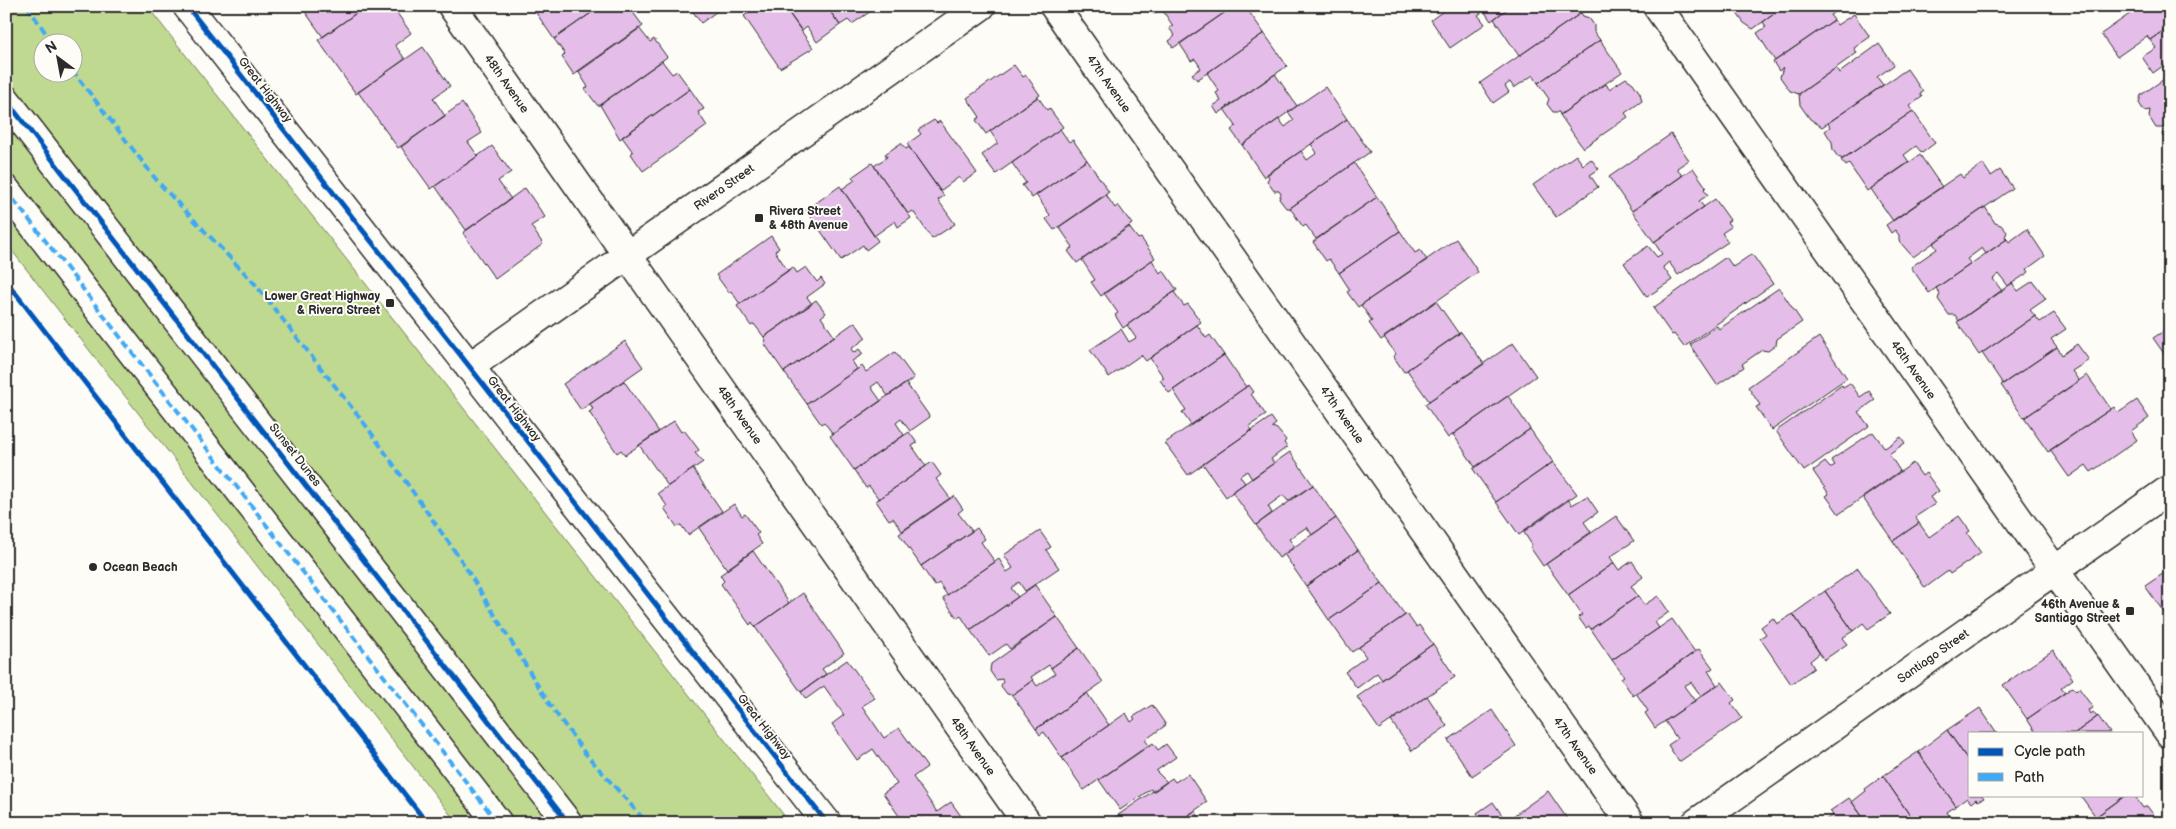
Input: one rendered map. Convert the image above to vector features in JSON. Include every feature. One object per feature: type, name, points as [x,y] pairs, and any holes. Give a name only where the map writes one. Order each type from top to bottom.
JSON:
[{"type":"street","name":"Great Highway","points":[[187,6],[827,823]]},
{"type":"street","name":"48th Avenue","points":[[452,6],[1028,823]]},
{"type":"street","name":"Rivera Street","points":[[469,367],[981,6]]},
{"type":"street","name":"47th Avenue","points":[[1054,6],[1630,823]]},
{"type":"street","name":"46th Avenue","points":[[1657,6],[2170,734]]},
{"type":"street","name":"Sunset Dunes","points":[[6,100],[568,823]]},
{"type":"street","points":[[6,190],[498,823]]},
{"type":"street","name":"Santiago Street","points":[[1696,823],[2170,489]]},
{"type":"green space","points":[[6,6],[147,6],[790,823],[457,823],[6,243]]},
{"type":"building","points":[[301,6],[366,6],[323,37]]},
{"type":"building","points":[[366,6],[392,6],[411,33],[395,45],[405,59],[356,94],[318,40]]},
{"type":"building","points":[[597,6],[598,8],[554,39],[532,7]]},
{"type":"building","points":[[601,6],[623,6],[625,9],[629,7],[643,26],[574,75],[562,57],[565,54],[554,39]]},
{"type":"building","points":[[689,6],[724,6],[701,23]]},
{"type":"building","points":[[758,6],[784,6],[813,48],[780,68],[744,16]]},
{"type":"building","points":[[784,6],[826,6],[840,25],[817,42],[807,27],[802,31]]},
{"type":"building","points":[[826,6],[870,6],[868,7],[871,11],[852,24],[848,20],[840,25]]},
{"type":"building","points":[[1152,6],[1164,6],[1154,14],[1150,8]]},
{"type":"building","points":[[1164,6],[1234,6],[1173,48],[1169,41],[1175,36],[1169,28],[1173,26],[1161,8]]},
{"type":"building","points":[[1234,6],[1245,6],[1264,33],[1197,80],[1192,74],[1201,68],[1195,59],[1191,61],[1180,44]]},
{"type":"building","points":[[1450,6],[1511,6],[1491,21],[1484,11],[1478,15],[1485,24],[1450,48],[1431,20]]},
{"type":"building","points":[[1511,6],[1576,6],[1581,13],[1519,56],[1494,19]]},
{"type":"building","points":[[1735,6],[1785,6],[1753,29],[1744,23],[1736,12]]},
{"type":"building","points":[[1785,6],[1789,9],[1793,6],[1844,6],[1830,15],[1834,20],[1775,61],[1757,33],[1766,27],[1763,22]]},
{"type":"building","points":[[2129,6],[2170,6],[2170,26],[2150,40],[2147,36],[2117,57],[2101,34],[2131,13],[2127,8]]},
{"type":"building","points":[[1581,13],[1589,18],[1594,25],[1594,32],[1600,40],[1538,83],[1533,75],[1514,88],[1510,82],[1505,86],[1509,92],[1493,103],[1480,83]]},
{"type":"building","points":[[1854,14],[1870,37],[1854,48],[1857,53],[1799,94],[1790,91],[1780,77],[1783,67],[1779,71],[1773,62],[1834,20],[1837,25]]},
{"type":"building","points":[[2170,26],[2170,68],[2167,63],[2153,73],[2142,57],[2156,48],[2150,40]]},
{"type":"building","points":[[639,28],[650,42],[654,39],[667,57],[598,106],[585,89],[588,87],[578,71]]},
{"type":"building","points":[[1264,33],[1287,66],[1218,114],[1213,106],[1221,101],[1216,93],[1219,91],[1207,73]]},
{"type":"building","points":[[1600,40],[1622,72],[1560,115],[1559,112],[1553,112],[1547,104],[1549,99],[1538,83]]},
{"type":"building","points":[[1879,44],[1894,65],[1877,77],[1883,85],[1822,127],[1810,119],[1800,105],[1799,94],[1836,68],[1839,73]]},
{"type":"building","points":[[423,47],[450,86],[433,98],[445,116],[398,148],[358,92]]},
{"type":"building","points":[[662,61],[672,74],[677,71],[690,89],[620,139],[600,105]]},
{"type":"building","points":[[1014,65],[1023,77],[1026,75],[1040,95],[986,134],[976,120],[980,117],[967,98]]},
{"type":"building","points":[[1907,69],[1923,92],[1920,94],[1922,97],[1910,106],[1913,111],[1843,159],[1838,157],[1825,131],[1830,127],[1828,123]]},
{"type":"building","points":[[1275,74],[1297,106],[1242,145],[1231,130],[1236,126],[1224,109]]},
{"type":"building","points":[[2170,75],[2170,124],[2164,128],[2156,128],[2149,117],[2150,110],[2144,111],[2139,103],[2141,95]]},
{"type":"building","points":[[1626,78],[1633,83],[1640,93],[1642,101],[1625,113],[1628,117],[1583,148],[1560,115],[1606,84],[1609,89]]},
{"type":"building","points":[[1325,87],[1347,119],[1264,177],[1242,145],[1279,119],[1285,127],[1294,120],[1288,112]]},
{"type":"building","points":[[690,89],[704,109],[698,112],[707,126],[643,171],[622,137]]},
{"type":"building","points":[[1038,97],[1063,127],[996,174],[982,155],[998,143],[990,131]]},
{"type":"building","points":[[462,103],[482,133],[468,142],[478,156],[431,189],[401,147]]},
{"type":"building","points":[[1913,111],[1935,143],[1922,153],[1916,146],[1904,155],[1909,162],[1867,191],[1849,164],[1846,166],[1841,160]]},
{"type":"building","points":[[1347,119],[1370,152],[1290,208],[1286,208],[1279,199],[1281,194],[1279,191],[1274,191],[1267,181],[1269,177],[1267,174],[1301,151],[1307,160],[1317,153],[1311,144]]},
{"type":"building","points":[[934,120],[937,123],[940,121],[977,173],[963,182],[959,177],[940,191],[907,144],[921,134],[918,130]]},
{"type":"building","points":[[2170,124],[2170,142],[2167,142],[2162,135],[2164,128]]},
{"type":"building","points":[[1060,129],[1069,142],[1073,140],[1087,160],[1032,198],[1022,185],[1026,183],[1012,163]]},
{"type":"building","points":[[1671,134],[1689,160],[1677,168],[1682,176],[1632,211],[1609,177]]},
{"type":"building","points":[[901,143],[906,149],[909,147],[944,196],[938,200],[955,224],[932,239],[913,211],[908,214],[874,166],[887,157],[885,154]]},
{"type":"building","points":[[492,146],[511,172],[498,181],[511,199],[466,230],[435,186]]},
{"type":"building","points":[[1576,155],[1583,165],[1591,159],[1599,169],[1590,175],[1598,187],[1556,217],[1533,185]]},
{"type":"building","points":[[1920,155],[1942,187],[1893,221],[1871,189]]},
{"type":"building","points":[[1087,160],[1109,192],[1054,230],[1046,219],[1050,215],[1036,195]]},
{"type":"building","points":[[872,163],[911,218],[898,227],[895,221],[874,236],[842,189],[855,180],[852,177]]},
{"type":"building","points":[[1354,163],[1377,197],[1316,239],[1306,225],[1303,227],[1290,208]]},
{"type":"building","points":[[1983,164],[1991,176],[2000,170],[2013,188],[1913,257],[1899,241],[1899,235],[1895,230],[1891,233],[1886,225],[1960,174],[1963,178]]},
{"type":"building","points":[[1693,168],[1706,187],[1704,189],[1708,195],[1699,201],[1704,207],[1654,242],[1632,211]]},
{"type":"building","points":[[840,186],[878,241],[866,250],[863,245],[841,260],[806,210]]},
{"type":"building","points":[[525,188],[545,217],[531,226],[543,244],[495,279],[463,233]]},
{"type":"building","points":[[1106,195],[1115,208],[1118,205],[1132,224],[1077,263],[1068,251],[1073,247],[1059,227]]},
{"type":"building","points":[[1377,197],[1400,231],[1339,273],[1329,259],[1326,261],[1313,242]]},
{"type":"building","points":[[1715,199],[1730,220],[1727,222],[1731,227],[1722,233],[1728,242],[1678,275],[1669,262],[1663,267],[1672,280],[1647,297],[1624,263],[1648,246],[1657,257],[1662,254],[1654,242]]},
{"type":"building","points":[[1985,207],[1995,223],[2001,225],[2007,232],[2005,237],[2007,239],[1986,254],[1982,248],[1967,259],[1971,264],[1929,293],[1911,267],[1937,249],[1933,243]]},
{"type":"building","points":[[1129,227],[1138,239],[1141,238],[1155,258],[1101,296],[1091,282],[1095,280],[1082,260]]},
{"type":"building","points":[[2027,229],[2045,256],[2027,269],[2029,272],[2008,286],[1999,274],[1993,279],[2002,291],[1959,321],[1955,315],[1949,315],[1938,299],[1940,294],[1936,288],[2007,239],[2009,242]]},
{"type":"building","points":[[1400,231],[1415,253],[1420,250],[1427,260],[1358,307],[1347,292],[1350,290],[1339,273]]},
{"type":"building","points":[[771,236],[779,248],[775,251],[788,271],[740,304],[716,275]]},
{"type":"building","points":[[1456,239],[1478,272],[1381,340],[1369,323],[1372,321],[1361,305]]},
{"type":"building","points":[[1752,254],[1773,284],[1684,347],[1674,334],[1672,335],[1653,308],[1726,257],[1733,267]]},
{"type":"building","points":[[1152,260],[1160,273],[1163,270],[1177,290],[1123,328],[1115,315],[1118,313],[1104,293]]},
{"type":"building","points":[[793,267],[797,273],[806,267],[817,282],[821,278],[825,284],[807,297],[812,304],[764,337],[754,324],[751,326],[737,306]]},
{"type":"building","points":[[2033,281],[2046,299],[2030,310],[2035,316],[1979,355],[1957,322],[2012,283],[2018,291]]},
{"type":"building","points":[[1779,288],[1802,322],[1777,339],[1776,345],[1768,351],[1762,350],[1742,364],[1744,367],[1717,385],[1690,345],[1717,326],[1719,329]]},
{"type":"building","points":[[1174,292],[1184,306],[1188,304],[1201,322],[1146,361],[1141,355],[1109,377],[1090,350],[1121,329],[1129,342],[1136,338],[1127,325]]},
{"type":"building","points":[[816,300],[826,313],[821,317],[834,336],[784,372],[764,343],[766,341],[764,337]]},
{"type":"building","points":[[1436,301],[1459,334],[1404,372],[1393,356],[1396,354],[1384,337]]},
{"type":"building","points":[[2054,313],[2066,329],[2051,339],[2057,347],[2003,384],[1982,353],[2035,316],[2040,322]]},
{"type":"building","points":[[855,322],[866,338],[851,349],[854,353],[859,349],[863,354],[852,361],[857,369],[807,404],[784,372]]},
{"type":"building","points":[[1197,325],[1206,338],[1210,335],[1224,355],[1169,393],[1160,380],[1164,378],[1150,358]]},
{"type":"building","points":[[2170,327],[2170,362],[2153,338]]},
{"type":"building","points":[[1461,332],[1484,364],[1429,401],[1407,370]]},
{"type":"building","points":[[1819,337],[1847,378],[1772,430],[1756,407],[1760,405],[1748,387]]},
{"type":"building","points":[[625,341],[643,367],[581,410],[563,384]]},
{"type":"building","points":[[1513,343],[1536,376],[1448,438],[1425,404]]},
{"type":"building","points":[[2077,344],[2089,360],[2072,371],[2079,381],[2024,418],[2001,385],[2057,347],[2062,355]]},
{"type":"building","points":[[895,352],[914,378],[888,396],[878,382],[871,387],[881,401],[833,434],[824,422],[821,424],[807,404],[862,366],[866,372]]},
{"type":"building","points":[[1224,355],[1246,387],[1191,425],[1182,412],[1186,410],[1173,390]]},
{"type":"building","points":[[2087,375],[2111,409],[2048,452],[2024,418]]},
{"type":"building","points":[[624,381],[659,432],[625,455],[621,450],[617,453],[589,412],[593,409],[590,404]]},
{"type":"building","points":[[906,383],[930,417],[910,431],[901,419],[896,423],[904,435],[854,470],[830,436]]},
{"type":"building","points":[[1850,383],[1860,397],[1869,391],[1875,400],[1858,412],[1869,426],[1804,471],[1776,431],[1842,385],[1843,387]]},
{"type":"building","points":[[1249,385],[1254,392],[1251,394],[1266,415],[1249,426],[1252,430],[1188,475],[1165,443]]},
{"type":"building","points":[[1508,396],[1530,429],[1475,467],[1453,434]]},
{"type":"building","points":[[2137,400],[2149,418],[2131,431],[2137,440],[2091,472],[2086,465],[2069,477],[2050,450],[2114,407],[2118,413]]},
{"type":"building","points":[[1271,417],[1276,424],[1272,427],[1277,429],[1286,440],[1284,443],[1287,447],[1271,459],[1274,463],[1252,479],[1247,471],[1240,476],[1245,483],[1226,497],[1203,464]]},
{"type":"building","points":[[674,421],[681,432],[684,430],[699,450],[695,453],[703,462],[668,486],[639,445]]},
{"type":"building","points":[[1530,429],[1553,462],[1496,502],[1473,469]]},
{"type":"building","points":[[909,432],[917,443],[912,446],[926,466],[879,499],[869,486],[866,488],[854,470]]},
{"type":"building","points":[[1873,432],[1885,448],[1901,437],[1905,443],[1889,454],[1900,471],[1839,514],[1826,496],[1829,494],[1813,471],[1825,462],[1830,468],[1835,465],[1831,460]]},
{"type":"building","points":[[1290,452],[1313,485],[1288,501],[1283,495],[1268,506],[1272,513],[1256,525],[1232,492]]},
{"type":"building","points":[[932,462],[941,475],[936,479],[950,498],[902,531],[893,518],[889,520],[876,501]]},
{"type":"building","points":[[1553,462],[1577,494],[1519,535],[1496,502]]},
{"type":"building","points":[[1913,463],[1922,476],[1926,473],[1939,491],[1930,497],[1935,504],[1915,517],[1919,523],[1893,541],[1863,498]]},
{"type":"building","points":[[693,469],[722,511],[688,535],[681,525],[677,527],[664,508],[667,506],[658,493]]},
{"type":"building","points":[[1313,485],[1336,518],[1312,535],[1307,527],[1289,539],[1295,547],[1279,558],[1256,525]]},
{"type":"building","points":[[954,496],[963,509],[958,513],[972,531],[921,566],[899,534]]},
{"type":"building","points":[[1587,496],[1598,512],[1584,522],[1591,532],[1543,566],[1530,547],[1532,545],[1523,531],[1568,499],[1572,505]]},
{"type":"building","points":[[734,504],[742,516],[745,514],[759,533],[756,535],[762,544],[727,569],[699,528]]},
{"type":"building","points":[[1616,516],[1634,541],[1610,557],[1614,563],[1568,595],[1546,564]]},
{"type":"building","points":[[1959,516],[1970,531],[1967,533],[1981,553],[1950,574],[1948,571],[1925,588],[1893,541],[1919,523],[1929,537]]},
{"type":"building","points":[[1336,518],[1358,550],[1306,586],[1284,554]]},
{"type":"building","points":[[977,528],[985,539],[981,542],[995,562],[947,595],[939,583],[935,586],[921,566]]},
{"type":"building","points":[[1040,531],[1051,547],[1046,550],[1059,568],[1025,591],[1019,582],[1011,588],[1018,597],[970,630],[961,616],[957,618],[943,598],[999,559],[1007,572],[1013,568],[1004,555]]},
{"type":"building","points":[[1358,550],[1382,583],[1329,620],[1306,586]]},
{"type":"building","points":[[753,551],[789,603],[755,627],[752,622],[750,625],[721,584],[724,581],[720,575]]},
{"type":"building","points":[[1632,561],[1643,577],[1631,586],[1638,596],[1591,629],[1589,626],[1586,628],[1578,617],[1582,615],[1568,595],[1614,563],[1619,570]]},
{"type":"building","points":[[1858,568],[1890,614],[1868,629],[1863,623],[1853,631],[1825,591]]},
{"type":"building","points":[[2170,569],[2170,617],[2168,618],[2145,586]]},
{"type":"building","points":[[1382,583],[1405,615],[1352,652],[1329,620]]},
{"type":"building","points":[[1035,585],[1057,617],[1010,649],[1006,644],[989,656],[970,630]]},
{"type":"building","points":[[1825,591],[1853,631],[1842,638],[1847,644],[1824,660],[1793,614]]},
{"type":"building","points":[[803,593],[844,653],[822,669],[826,674],[801,692],[755,627]]},
{"type":"building","points":[[1638,596],[1644,605],[1658,596],[1669,612],[1655,622],[1659,628],[1612,660],[1591,629]]},
{"type":"building","points":[[1407,614],[1416,627],[1419,625],[1433,644],[1382,680],[1377,673],[1357,688],[1345,672],[1366,657],[1359,647]]},
{"type":"building","points":[[1793,614],[1820,653],[1810,661],[1814,668],[1791,684],[1760,638],[1766,634],[1761,627],[1773,618],[1777,624]]},
{"type":"building","points":[[1057,617],[1079,648],[1051,668],[1049,665],[1031,677],[1033,680],[1012,695],[1007,694],[1001,686],[1002,679],[996,680],[990,671],[991,664]]},
{"type":"building","points":[[1672,619],[1695,652],[1633,696],[1621,678],[1624,676],[1612,660]]},
{"type":"building","points":[[1433,644],[1455,677],[1379,729],[1357,697]]},
{"type":"building","points":[[1079,648],[1103,682],[1036,729],[1012,695],[1033,680],[1037,686],[1055,674],[1051,668]]},
{"type":"building","points":[[1699,649],[1713,668],[1708,671],[1717,685],[1701,696],[1691,682],[1684,686],[1695,701],[1655,728],[1645,713],[1648,711],[1636,693]]},
{"type":"building","points":[[2053,650],[2073,679],[2061,688],[2065,693],[2027,719],[2003,685]]},
{"type":"building","points":[[847,660],[875,698],[862,706],[884,738],[899,728],[927,767],[913,777],[937,812],[951,802],[966,823],[926,823],[922,818],[915,823],[904,823],[883,793],[897,784],[873,749],[857,760],[832,724],[844,715],[824,686],[806,699],[801,692]]},
{"type":"building","points":[[1722,682],[1735,700],[1731,703],[1742,718],[1679,762],[1668,745],[1677,739],[1665,721]]},
{"type":"building","points":[[2073,687],[2076,691],[2079,688],[2093,708],[2088,710],[2090,714],[2093,712],[2097,717],[2076,732],[2035,732],[2027,719]]},
{"type":"building","points":[[1087,693],[1109,725],[1062,758],[1044,732],[1040,735],[1036,729]]},
{"type":"building","points":[[1427,696],[1447,726],[1412,751],[1391,721]]},
{"type":"building","points":[[1152,705],[1166,725],[1145,740],[1149,745],[1084,790],[1062,758],[1126,713],[1131,722],[1135,719],[1133,717]]},
{"type":"building","points":[[1980,708],[1996,732],[1968,732],[1968,760],[1947,730]]},
{"type":"building","points":[[1492,710],[1516,746],[1472,776],[1448,740]]},
{"type":"building","points":[[2097,717],[2109,732],[2076,732]]},
{"type":"building","points":[[1947,730],[1968,760],[1968,796],[1983,796],[1984,798],[1978,801],[1976,799],[1971,803],[1967,798],[1956,806],[1918,752]]},
{"type":"building","points":[[1153,743],[1158,750],[1166,744],[1176,757],[1156,771],[1167,782],[1153,792],[1151,789],[1120,810],[1099,780]]},
{"type":"building","points":[[1918,752],[1956,806],[1947,812],[1953,823],[1936,823],[1934,821],[1932,823],[1915,823],[1883,776]]},
{"type":"building","points":[[1188,774],[1207,802],[1177,823],[1108,822],[1172,778],[1175,782]]},
{"type":"building","points":[[1883,776],[1915,823],[1867,823],[1852,802],[1866,791],[1865,789]]},
{"type":"building","points":[[1548,791],[1570,823],[1508,823],[1506,821]]},
{"type":"building","points":[[2081,796],[2125,796],[2096,817]]},
{"type":"building","points":[[2125,796],[2135,796],[2143,808],[2147,806],[2158,821],[2087,823]]},
{"type":"building","points":[[1849,798],[1867,823],[1821,823],[1833,815],[1830,811]]},
{"type":"building","points":[[1493,802],[1508,823],[1483,823],[1477,813]]},
{"type":"building","points":[[1195,811],[1203,823],[1177,823]]},
{"type":"marked path","points":[[27,6],[45,32]]},
{"type":"marked path","points":[[81,82],[158,182],[255,284],[367,427],[461,560],[550,705],[584,752],[647,823]]},
{"type":"marked path","points":[[6,190],[498,823]]},
{"type":"cycle path","points":[[187,6],[827,823]]},
{"type":"cycle path","points":[[6,100],[568,823]]},
{"type":"cycle path","points":[[6,281],[427,823]]},
{"type":"place","name":"Rivera Street & 48th Avenue","points":[[759,218]]},
{"type":"place","name":"Lower Great Highway & Rivera Street","points":[[390,303]]},
{"type":"place","name":"Ocean Beach","points":[[93,567]]},
{"type":"place","name":"46th Avenue & Santiago Street","points":[[2130,611]]}]
